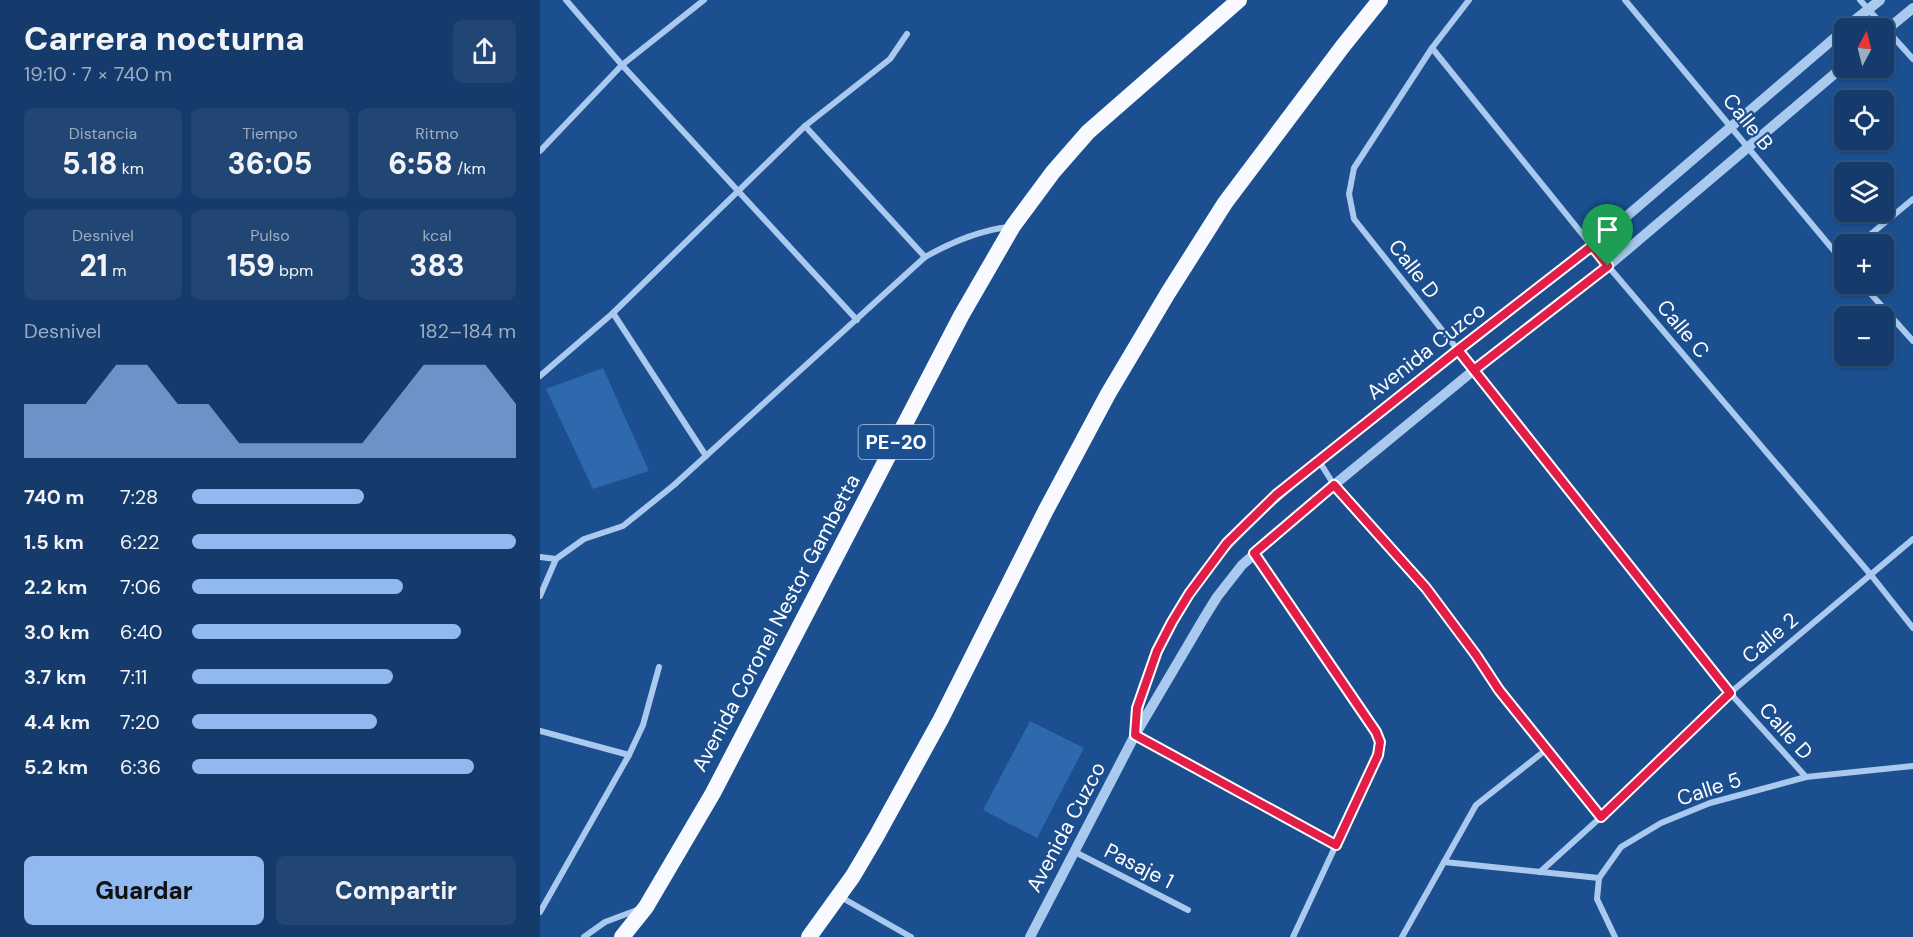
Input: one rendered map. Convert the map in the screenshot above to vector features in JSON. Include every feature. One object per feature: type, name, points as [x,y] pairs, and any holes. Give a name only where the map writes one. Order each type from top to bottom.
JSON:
[{"type":"highway","name":"Avenida Coronel Nestor Gambetta","points":[[622,937],[646,907],[713,793],[961,316],[1013,226],[1053,172],[1088,132],[1239,0]]},
{"type":"highway","points":[[809,937],[876,837],[1108,394],[1168,293],[1225,203],[1380,0]]},
{"type":"street","points":[[566,0],[622,65],[857,320]]},
{"type":"street","points":[[540,151],[622,65],[704,0]]},
{"type":"street","points":[[1432,48],[1469,0]]},
{"type":"street","name":"Calle B","points":[[1625,0],[1747,148],[1834,248]]},
{"type":"street","points":[[1860,0],[1875,18]]},
{"type":"street","name":"Avenida Cuzco","points":[[1858,18],[1880,0]]},
{"type":"street","points":[[1894,24],[1913,8]]},
{"type":"street","points":[[540,376],[613,313],[805,126],[890,59],[907,34]]},
{"type":"street","name":"Avenida Cuzco","points":[[1135,735],[1137,708],[1172,622],[1214,560],[1243,527],[1276,495],[1592,246],[1834,38]]},
{"type":"street","points":[[1894,41],[1913,59]]},
{"type":"street","name":"Calle D","points":[[1432,48],[1353,168],[1349,194],[1354,219],[1730,693],[1806,777]]},
{"type":"street","name":"Calle C","points":[[1432,48],[1608,266],[1871,575],[1913,628]]},
{"type":"street","name":"Avenida Cuzco","points":[[1030,937],[1135,735],[1217,597],[1254,553],[1474,370],[1608,266],[1834,74]]},
{"type":"street","points":[[805,126],[925,257]]},
{"type":"street","points":[[1871,234],[1913,199]]},
{"type":"street","points":[[540,596],[556,559],[584,539],[623,526],[674,485],[925,257],[942,248],[998,228],[1013,226]]},
{"type":"street","points":[[1871,294],[1913,341]]},
{"type":"street","points":[[613,313],[706,456]]},
{"type":"street","points":[[1319,461],[1334,485],[1426,588],[1499,690],[1601,817]]},
{"type":"street","name":"Calle 2","points":[[1540,872],[1730,693],[1913,539]]},
{"type":"street","points":[[1254,553],[1376,732],[1380,742],[1378,755],[1293,937]]},
{"type":"street","points":[[540,557],[556,559]]},
{"type":"street","points":[[540,912],[629,755],[643,725],[659,668]]},
{"type":"street","points":[[540,731],[629,755]]},
{"type":"street","points":[[1135,735],[1336,845]]},
{"type":"street","points":[[1402,937],[1476,806],[1547,749]]},
{"type":"street","name":"Calle 5","points":[[1599,878],[1621,848],[1661,823],[1710,803],[1806,777],[1913,766]]},
{"type":"street","name":"Pasaje 1","points":[[1075,852],[1188,910]]},
{"type":"street","points":[[1444,862],[1599,878],[1597,899],[1615,937]]},
{"type":"street","points":[[838,896],[910,937]]},
{"type":"street","points":[[584,937],[605,922],[646,907]]},
{"type":"shaded area","points":[[603,368],[649,471],[593,489],[546,389]]},
{"type":"shaded area","points":[[1030,721],[1084,748],[1037,838],[983,810]]},
{"type":"route","points":[[1608,266],[1474,370],[1458,350],[1276,495],[1243,527],[1214,560],[1172,622],[1157,651],[1137,708],[1135,735],[1336,845],[1378,755],[1380,742],[1376,732],[1254,553],[1334,485],[1426,588],[1457,628],[1499,690],[1601,817],[1730,693],[1458,350],[1592,246],[1608,266]]}]
